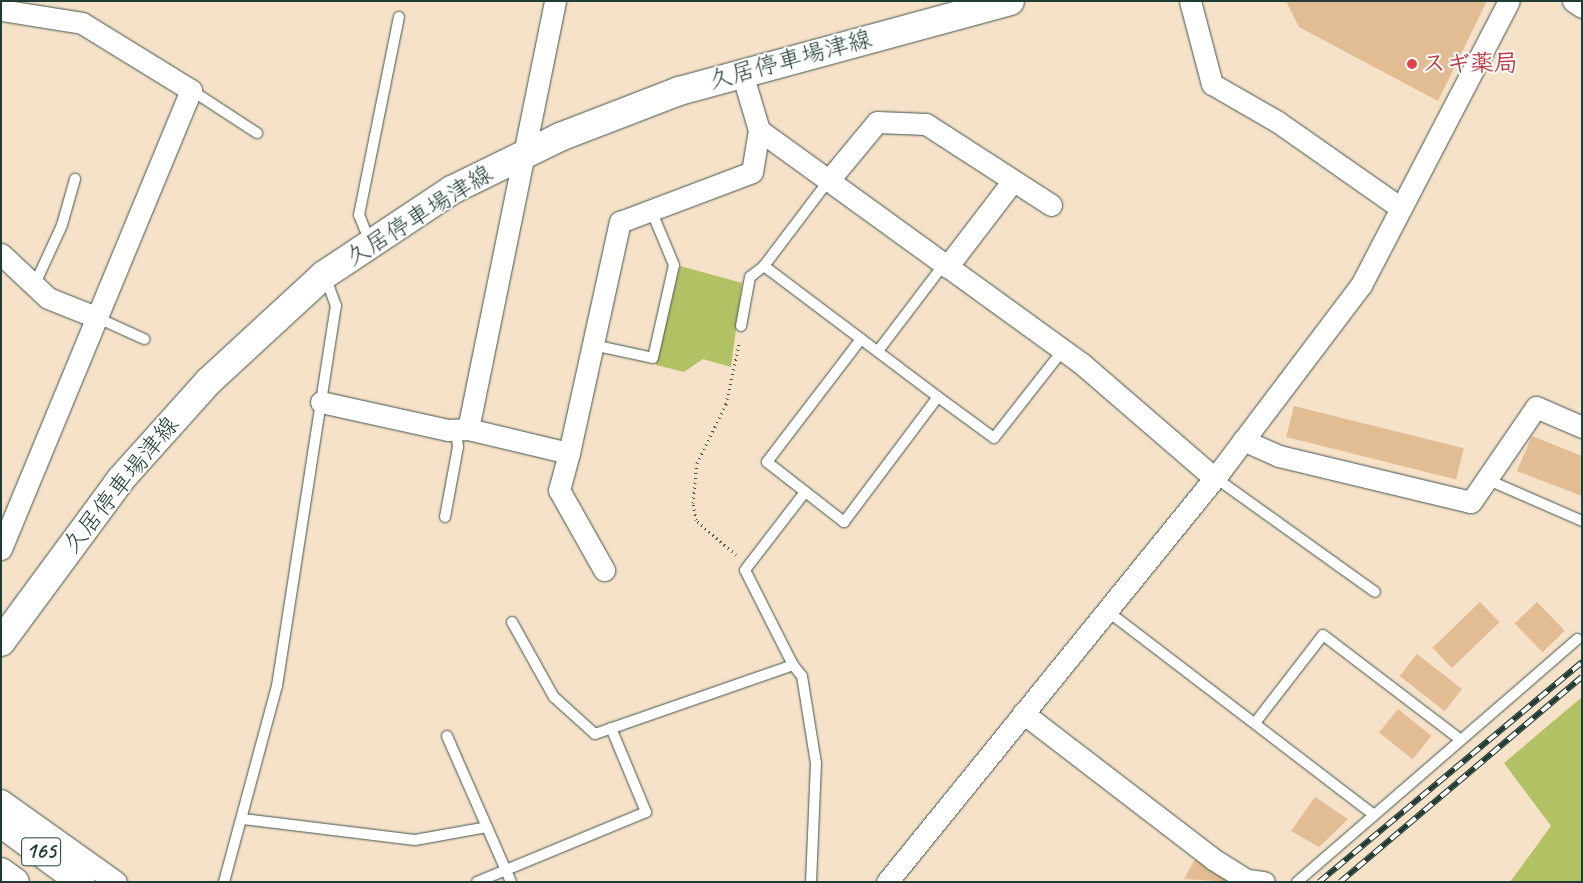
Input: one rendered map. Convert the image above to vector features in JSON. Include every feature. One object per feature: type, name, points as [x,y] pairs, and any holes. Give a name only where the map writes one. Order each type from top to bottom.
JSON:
[{"type":"main road","name":"久居停車場津線","points":[[1,642],[160,432],[324,276],[370,242],[452,190],[524,154],[621,111],[742,73],[1010,1]]},
{"type":"main road","name":"165","points":[[1,823],[81,882]]},
{"type":"main road","name":"165","points":[[1,872],[15,882]]},
{"type":"street","points":[[462,430],[524,154],[555,1]]},
{"type":"street","points":[[1190,1],[1212,84],[1278,122],[1401,208]]},
{"type":"street","points":[[886,882],[1243,440],[1361,285],[1509,1]]},
{"type":"street","points":[[1573,1],[1582,7]]},
{"type":"street","points":[[1,10],[82,23],[191,90],[1,549]]},
{"type":"street","points":[[604,570],[559,490],[620,222],[752,172],[759,130],[742,73]]},
{"type":"street","points":[[829,180],[877,122],[926,124],[949,136],[1012,182],[1051,205]]},
{"type":"street","points":[[759,130],[1063,350],[1212,476]]},
{"type":"street","points":[[946,266],[1012,182]]},
{"type":"street","points":[[1,254],[48,298],[98,318]]},
{"type":"street","points":[[321,402],[569,452]]},
{"type":"street","points":[[1243,440],[1279,456],[1470,502],[1536,406],[1582,427]]},
{"type":"street","points":[[1023,713],[1213,859],[1252,881]]},
{"type":"street","name":"165","points":[[1,800],[116,882]]},
{"type":"lane","points":[[370,242],[359,215],[399,17]]},
{"type":"lane","points":[[191,90],[257,132]]},
{"type":"lane","points":[[34,286],[62,225],[75,179]]},
{"type":"lane","points":[[741,326],[750,278],[764,266],[829,180]]},
{"type":"lane","points":[[592,345],[653,358],[674,265],[651,210]]},
{"type":"lane","points":[[764,266],[994,438],[1063,350]]},
{"type":"lane","points":[[878,351],[946,266]]},
{"type":"lane","points":[[224,882],[278,686],[336,306],[324,276]]},
{"type":"lane","points":[[98,318],[144,339]]},
{"type":"lane","points":[[862,339],[767,462],[804,492],[844,522],[938,397]]},
{"type":"lane","points":[[445,516],[462,430]]},
{"type":"lane","points":[[1212,476],[1375,592]]},
{"type":"lane","points":[[1486,479],[1582,521]]},
{"type":"lane","points":[[804,492],[745,570],[793,665],[802,676],[816,763],[811,882]]},
{"type":"lane","points":[[1105,609],[1374,815]]},
{"type":"lane","points":[[512,622],[566,713],[595,734],[793,665]]},
{"type":"lane","points":[[1255,724],[1324,635],[1461,740]]},
{"type":"lane","points":[[1297,882],[1578,640]]},
{"type":"lane","points":[[477,882],[646,812],[611,728]]},
{"type":"lane","points":[[447,736],[512,882]]},
{"type":"lane","points":[[242,819],[415,840],[487,827]]},
{"type":"path","points":[[741,326],[733,384],[697,464],[693,503],[696,520],[749,565]]},
{"type":"green space","points":[[680,266],[742,283],[731,367],[703,359],[684,372],[656,365]]},
{"type":"green space","points":[[1582,697],[1582,882],[1510,882],[1551,826],[1504,763]]},
{"type":"building","name":"スギ薬局","points":[[1286,1],[1487,1],[1438,101],[1299,27]]},
{"type":"building","points":[[1294,406],[1464,448],[1456,479],[1286,437]]},
{"type":"building","points":[[1532,436],[1582,456],[1582,496],[1517,471]]},
{"type":"building","points":[[1480,602],[1499,622],[1452,668],[1433,648]]},
{"type":"building","points":[[1537,602],[1565,631],[1542,652],[1515,624]]},
{"type":"building","points":[[1417,654],[1462,689],[1445,711],[1400,676]]},
{"type":"building","points":[[1398,709],[1431,736],[1413,759],[1379,732]]},
{"type":"building","points":[[1315,797],[1348,819],[1319,847],[1291,831]]},
{"type":"building","points":[[1195,859],[1233,882],[1184,879]]},
{"type":"railway","points":[[1319,882],[1582,662]]},
{"type":"railway","points":[[1340,882],[1582,677]]},
{"type":"place","name":"スギ薬局","points":[[1412,64]]}]
